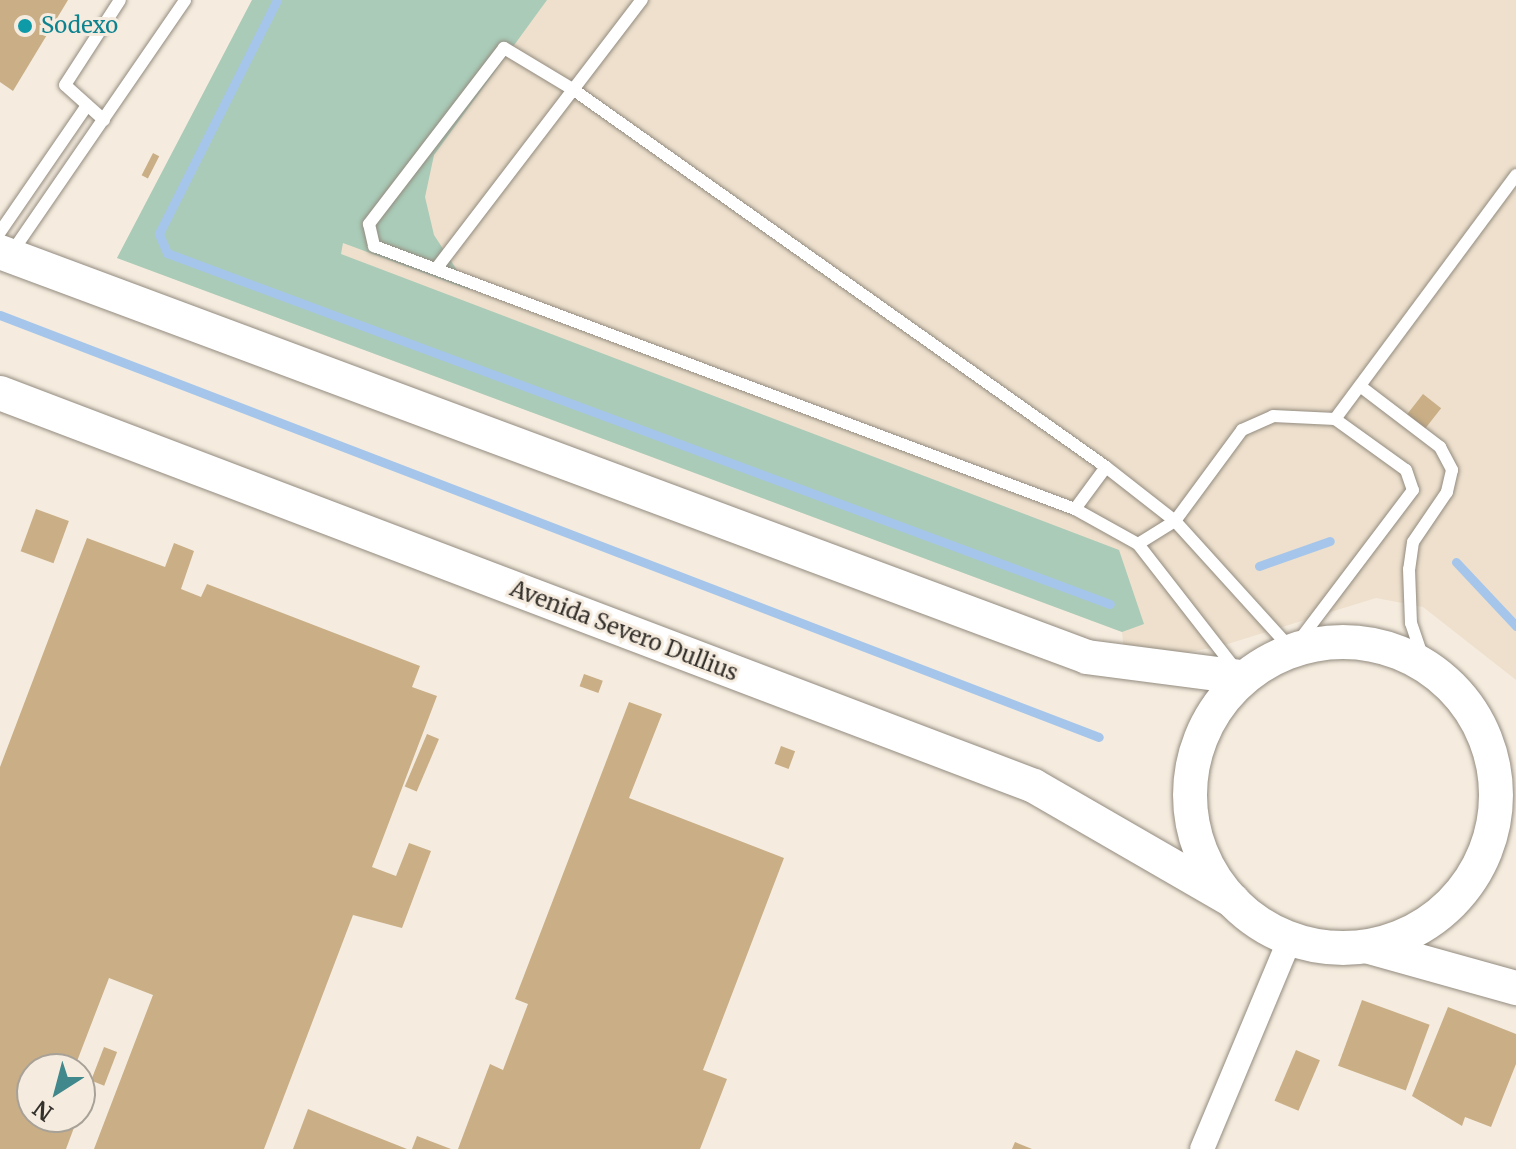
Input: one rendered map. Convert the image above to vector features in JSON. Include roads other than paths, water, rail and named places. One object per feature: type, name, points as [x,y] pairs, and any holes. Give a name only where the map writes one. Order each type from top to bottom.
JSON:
[{"type":"main road","points":[[3,247],[1087,657],[1242,677]]},
{"type":"main road","name":"Avenida Severo Dullius","points":[[0,393],[1034,786],[1233,901],[1290,939]]},
{"type":"main road","points":[[1233,901],[1210,872],[1190,801],[1205,728],[1242,677],[1292,650],[1335,641],[1380,646],[1425,664],[1516,750]]},
{"type":"main road","points":[[1368,947],[1438,917],[1487,853],[1496,771],[1460,695]]},
{"type":"main road","points":[[1290,939],[1368,947],[1516,988]]},
{"type":"street","points":[[1202,1149],[1290,939]]},
{"type":"lane","points":[[104,120],[65,85],[120,0]]},
{"type":"lane","points":[[3,247],[104,120],[185,0]]},
{"type":"lane","points":[[436,269],[642,0]]},
{"type":"lane","points":[[1138,544],[1175,521],[1242,430],[1294,412],[1335,419],[1406,470],[1413,490],[1292,650],[1175,521],[1106,467],[574,90],[504,48],[369,224],[374,246],[1075,509],[1138,544],[1242,677]]},
{"type":"lane","points":[[3,247],[86,107]]},
{"type":"lane","points":[[1335,419],[1516,175]]},
{"type":"lane","points":[[1360,386],[1440,447],[1452,470],[1447,492],[1413,542],[1409,569],[1411,623],[1425,664]]},
{"type":"lane","points":[[1075,509],[1106,467]]},
{"type":"waterway","points":[[277,0],[159,234],[167,253],[1110,604]]},
{"type":"waterway","points":[[0,315],[1099,737]]},
{"type":"waterway","points":[[1259,566],[1330,541]]},
{"type":"waterway","points":[[1456,562],[1516,626]]},
{"type":"place","name":"Sodexo","points":[[25,26]]}]
